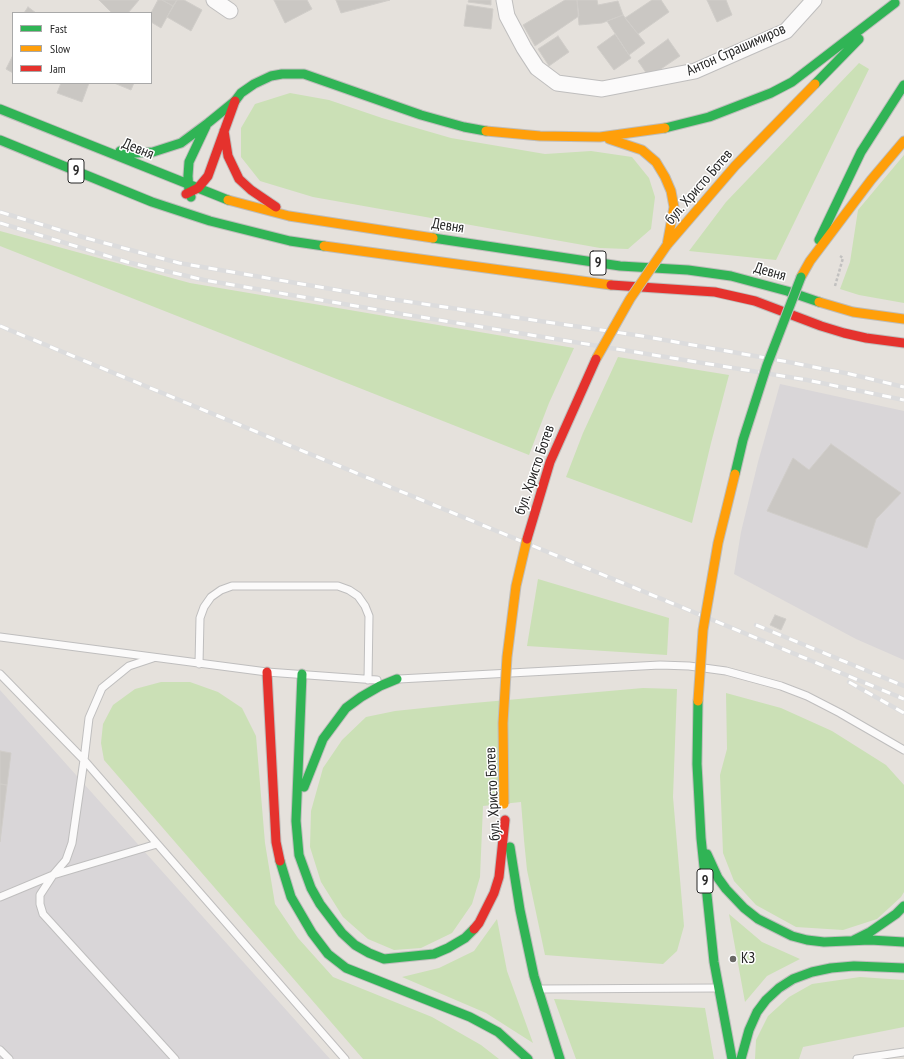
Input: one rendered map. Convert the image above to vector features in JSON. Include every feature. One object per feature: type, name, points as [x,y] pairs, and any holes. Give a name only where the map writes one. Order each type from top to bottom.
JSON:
[{"type":"main road","points":[[102,149],[140,153],[162,150],[181,142],[208,123],[235,101],[246,89],[262,79],[282,74],[304,74],[421,115],[464,127],[512,134],[600,137],[661,129],[685,124],[726,111],[759,98],[792,82],[897,2]]},
{"type":"main road","name":"бул. Христо Ботев","points":[[560,1059],[538,989],[520,910],[505,820],[504,804],[503,724],[507,657],[516,586],[527,539],[550,462],[593,365],[630,299],[667,246],[735,166],[897,2]]},
{"type":"main road","points":[[810,261],[861,152],[904,85]]},
{"type":"main road","points":[[179,196],[208,176],[235,101]]},
{"type":"main road","name":"Девня","points":[[0,109],[102,149],[192,188],[237,203],[289,216],[620,266],[688,270],[731,276],[859,314],[904,319]]},
{"type":"main road","points":[[208,123],[190,162],[192,188],[198,207],[210,221]]},
{"type":"main road","points":[[224,131],[228,156],[239,179],[251,190],[289,216]]},
{"type":"main road","points":[[600,137],[642,150],[656,162],[668,184],[673,199],[673,215],[667,246]]},
{"type":"main road","name":"9","points":[[0,140],[152,202]]},
{"type":"main road","name":"9","points":[[732,1059],[709,922],[701,838],[697,764],[698,700],[704,623],[718,543],[743,440],[767,365],[801,277],[820,247],[871,180],[904,141]]},
{"type":"main road","points":[[152,202],[169,199]]},
{"type":"main road","points":[[152,202],[244,231],[290,241],[606,285],[715,292],[755,301],[844,333],[904,343]]},
{"type":"main road","points":[[267,672],[276,842],[291,897],[312,933],[328,954],[346,968],[470,1017],[498,1032],[528,1059]]},
{"type":"main road","points":[[302,674],[296,836],[299,855],[304,872],[314,894],[329,918],[355,945],[369,953],[384,958],[402,958],[434,954],[465,938],[479,923],[494,894],[499,877],[505,820]]},
{"type":"main road","points":[[297,807],[323,739],[335,722],[346,708],[361,697],[380,686],[397,679]]},
{"type":"main road","points":[[701,838],[710,863],[726,889],[744,908],[758,919],[786,934],[807,940],[831,942],[904,942]]},
{"type":"main road","points":[[853,941],[892,918],[904,906]]},
{"type":"main road","points":[[741,1059],[756,1012],[779,988],[792,979],[812,972],[831,968],[854,966],[904,968]]},
{"type":"street","points":[[214,0],[230,10]]},
{"type":"street","name":"Антон Страшимиров","points":[[504,0],[507,16],[524,48],[537,68],[557,83],[602,89],[695,71],[786,31],[814,0]]},
{"type":"lane","points":[[199,664],[200,618],[204,606],[211,597],[221,590],[232,586],[338,586],[349,590],[358,596],[365,606],[369,616],[368,680]]},
{"type":"lane","points":[[0,637],[267,672],[368,680],[660,665],[689,666],[726,671],[781,686],[806,696],[840,713],[904,750]]},
{"type":"lane","points":[[156,657],[129,666],[102,688],[89,718],[72,843],[66,860],[40,895],[40,904],[43,914],[175,1059]]},
{"type":"lane","points":[[0,674],[84,760],[345,1059]]},
{"type":"lane","points":[[0,897],[53,876],[157,844]]},
{"type":"lane","points":[[538,989],[719,988]]},
{"type":"lane","points":[[0,1050],[9,1059]]},
{"type":"lane","points":[[857,1059],[904,1052]]},
{"type":"path","points":[[820,247],[843,258],[830,306]]},
{"type":"shaded area","points":[[780,384],[904,411],[904,660],[856,639],[734,574],[741,532],[758,462]]},
{"type":"shaded area","points":[[0,690],[330,1059],[0,1059]]},
{"type":"green space","points":[[859,63],[869,69],[776,260],[689,251],[726,202]]},
{"type":"green space","points":[[290,93],[329,100],[382,118],[451,138],[545,154],[591,151],[632,157],[649,178],[655,197],[651,229],[628,249],[600,248],[313,197],[260,181],[241,157],[241,128],[255,104]]},
{"type":"green space","points":[[904,155],[904,303],[859,295],[840,289],[850,262],[858,210]]},
{"type":"green space","points":[[0,231],[190,283],[574,348],[549,403],[529,455],[0,246]]},
{"type":"green space","points":[[618,357],[729,375],[692,523],[566,477],[583,433]]},
{"type":"green space","points":[[538,579],[669,618],[667,655],[527,646]]},
{"type":"green space","points":[[161,682],[190,682],[218,692],[242,708],[256,736],[265,843],[275,904],[298,938],[333,977],[432,1017],[481,1045],[499,1059],[363,1059],[104,760],[101,743],[103,724],[113,705],[135,689]]},
{"type":"green space","points":[[643,688],[677,689],[673,797],[684,926],[677,951],[663,964],[545,955],[527,870],[521,802],[483,806],[480,877],[472,904],[452,933],[421,948],[394,950],[368,939],[343,917],[321,882],[310,847],[311,811],[323,768],[342,740],[366,717],[395,711]]},
{"type":"green space","points":[[726,693],[781,708],[832,731],[886,765],[904,785],[904,892],[901,897],[877,919],[843,930],[796,927],[756,905],[734,881],[723,853],[720,775],[727,749]]},
{"type":"green space","points":[[729,914],[762,942],[800,959],[767,976],[745,1002]]},
{"type":"green space","points":[[497,919],[507,971],[533,1043],[486,1013],[402,977],[439,968],[474,951]]},
{"type":"green space","points":[[860,977],[904,980],[904,1027],[803,1047],[799,1059],[755,1059],[756,1040],[768,1016],[789,997],[812,984]]},
{"type":"green space","points":[[554,999],[705,1008],[714,1059],[576,1059]]},
{"type":"building","points":[[99,0],[139,0],[129,12],[111,12]]},
{"type":"building","points":[[158,0],[162,0],[173,6],[161,28],[152,23],[152,12]]},
{"type":"building","points":[[162,0],[177,0],[173,6]]},
{"type":"building","points":[[177,0],[184,0],[202,10],[191,31],[167,17]]},
{"type":"building","points":[[274,0],[307,0],[312,9],[285,23]]},
{"type":"building","points":[[336,0],[390,0],[341,13]]},
{"type":"building","points":[[469,0],[491,0],[491,5],[468,2]]},
{"type":"building","points":[[565,0],[577,0],[579,16],[535,46],[523,25]]},
{"type":"building","points":[[577,0],[597,0],[598,5],[618,1],[623,15],[602,23],[579,25]]},
{"type":"building","points":[[652,0],[661,0],[669,12],[638,34],[625,18]]},
{"type":"building","points":[[707,0],[726,0],[732,15],[717,22]]},
{"type":"building","points":[[467,5],[493,9],[491,29],[464,26]]},
{"type":"building","points":[[28,7],[35,12],[25,12]]},
{"type":"building","points":[[623,15],[645,43],[629,55],[607,21]]},
{"type":"building","points":[[615,34],[631,58],[614,70],[597,47]]},
{"type":"building","points":[[558,36],[569,52],[549,66],[538,49]]},
{"type":"building","points":[[668,39],[680,56],[649,77],[638,61]]},
{"type":"building","points":[[12,57],[12,72],[6,69]]},
{"type":"building","points":[[61,84],[89,84],[82,102],[57,93]]},
{"type":"building","points":[[116,84],[134,84],[131,90]]},
{"type":"building","points":[[831,444],[901,493],[876,519],[867,548],[767,511],[793,458],[809,470]]},
{"type":"building","points":[[775,615],[786,619],[781,630],[770,625]]},
{"type":"building","points":[[0,751],[11,753],[7,785],[0,784]]},
{"type":"building","points":[[0,784],[7,785],[0,842]]},
{"type":"railway","points":[[0,212],[86,238],[179,263],[390,299],[642,336],[850,374],[904,387]]},
{"type":"railway","points":[[0,223],[127,262],[204,280],[807,380],[904,400]]},
{"type":"railway","points":[[0,326],[904,699]]},
{"type":"railway","points":[[756,625],[904,686]]},
{"type":"railway","points":[[849,682],[904,713]]},
{"type":"traffic: fast","points":[[665,128],[709,117],[771,93],[792,82],[895,3]]},
{"type":"traffic: fast","points":[[815,84],[859,39]]},
{"type":"traffic: fast","points":[[120,151],[135,153],[153,152],[181,143],[208,123],[235,101],[241,93],[254,84],[271,76],[282,74],[304,74],[421,115],[464,127],[486,131]]},
{"type":"traffic: fast","points":[[819,240],[861,152],[904,85]]},
{"type":"traffic: fast","points":[[0,109],[228,200]]},
{"type":"traffic: fast","points":[[191,197],[189,192],[188,176],[189,162],[206,126]]},
{"type":"traffic: fast","points":[[0,140],[152,202],[210,221],[290,241],[324,246]]},
{"type":"traffic: fast","points":[[433,238],[620,266],[688,270],[731,276],[787,291],[819,302]]},
{"type":"traffic: fast","points":[[735,474],[743,440],[767,365],[801,277]]},
{"type":"traffic: fast","points":[[302,674],[296,821],[299,855],[311,888],[320,904],[342,933],[355,945],[384,959],[434,954],[465,938],[474,929]]},
{"type":"traffic: fast","points":[[304,787],[323,739],[346,708],[380,686],[397,679]]},
{"type":"traffic: fast","points":[[698,701],[697,764],[701,838],[714,962],[732,1059]]},
{"type":"traffic: fast","points":[[510,847],[520,910],[534,976],[560,1059]]},
{"type":"traffic: fast","points":[[707,854],[718,878],[744,908],[758,919],[792,936],[824,942],[870,940],[904,942]]},
{"type":"traffic: fast","points":[[280,861],[291,897],[312,933],[328,954],[346,968],[470,1017],[498,1032],[528,1059]]},
{"type":"traffic: fast","points":[[854,940],[870,932],[896,914],[904,906]]},
{"type":"traffic: fast","points":[[741,1059],[749,1030],[757,1012],[766,1000],[779,988],[793,979],[812,972],[831,968],[854,966],[904,968]]},
{"type":"traffic: slow","points":[[667,245],[735,166],[815,84]]},
{"type":"traffic: slow","points":[[486,131],[540,136],[600,137],[665,128]]},
{"type":"traffic: slow","points":[[609,139],[642,150],[656,162],[665,177],[671,191],[674,207],[667,245]]},
{"type":"traffic: slow","points":[[801,277],[810,261],[871,180],[904,141]]},
{"type":"traffic: slow","points":[[228,200],[289,216],[433,238]]},
{"type":"traffic: slow","points":[[596,359],[630,299],[667,245]]},
{"type":"traffic: slow","points":[[324,246],[611,285]]},
{"type":"traffic: slow","points":[[819,302],[853,312],[904,319]]},
{"type":"traffic: slow","points":[[698,701],[703,630],[718,543],[735,474]]},
{"type":"traffic: slow","points":[[504,804],[503,723],[507,657],[516,586],[527,539]]},
{"type":"traffic: jam","points":[[186,194],[198,188],[208,176],[235,101]]},
{"type":"traffic: jam","points":[[224,131],[228,156],[239,179],[251,190],[276,207]]},
{"type":"traffic: jam","points":[[611,285],[715,292],[755,301],[844,333],[866,338],[904,343]]},
{"type":"traffic: jam","points":[[527,539],[550,462],[596,359]]},
{"type":"traffic: jam","points":[[267,672],[276,842],[280,861]]},
{"type":"traffic: jam","points":[[474,929],[479,923],[494,893],[499,877],[505,820]]},
{"type":"place","name":"КЗ","points":[[733,959]]}]
